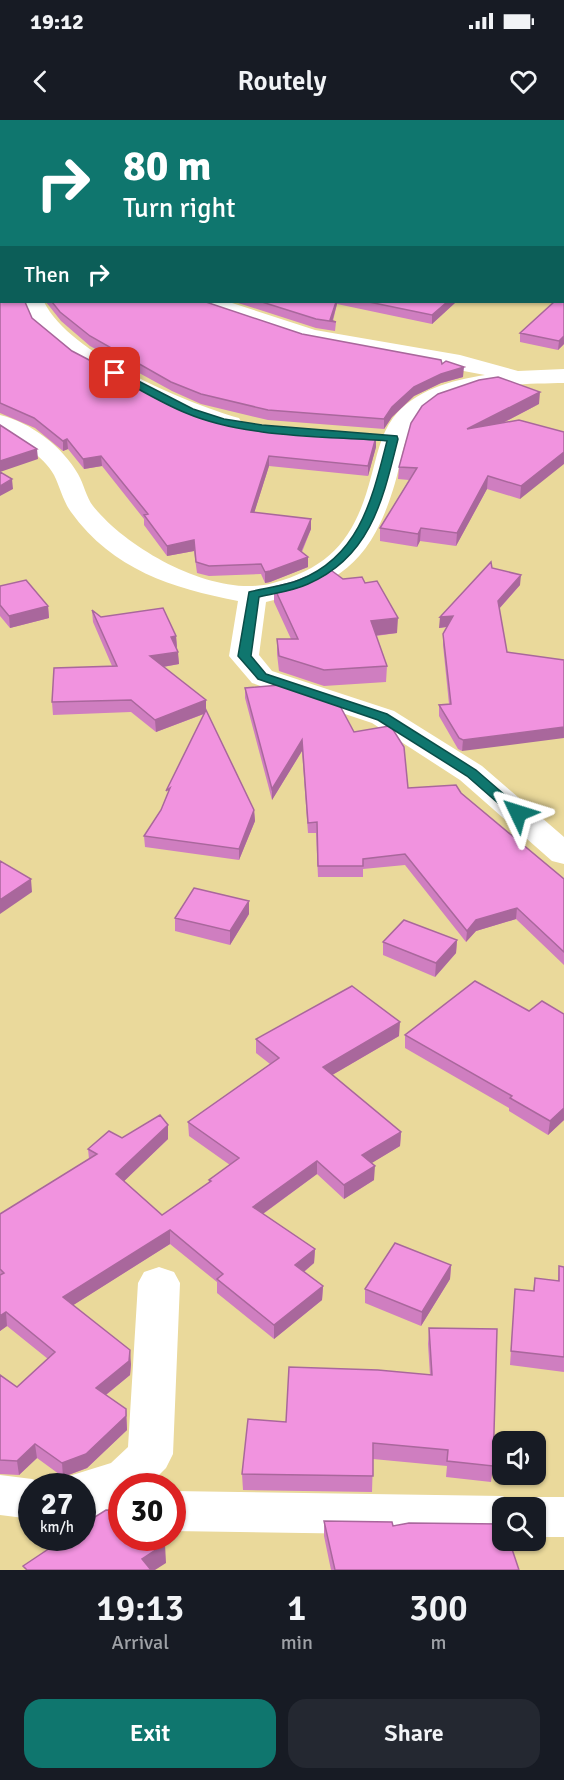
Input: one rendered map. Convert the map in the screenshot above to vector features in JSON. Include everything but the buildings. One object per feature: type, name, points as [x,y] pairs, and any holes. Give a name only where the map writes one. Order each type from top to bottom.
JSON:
[{"type":"street","points":[[34,303],[42,320],[82,354],[190,411],[223,422],[252,426]]},
{"type":"street","points":[[214,303],[312,336],[470,363],[517,377]]},
{"type":"street","points":[[0,422],[20,432],[47,452],[64,471],[82,510],[126,552],[158,572],[206,587],[253,595],[303,583],[331,567],[354,547],[379,494],[383,438],[422,405],[450,390],[517,377],[564,376]]},
{"type":"street","points":[[253,595],[244,656],[262,676],[383,717],[471,773],[564,854]]},
{"type":"street","points":[[138,1473],[150,1454],[159,1283]]},
{"type":"street","points":[[0,1493],[18,1492]]},
{"type":"street","points":[[0,1493],[18,1496]]},
{"type":"street","points":[[186,1511],[492,1516]]},
{"type":"street","points":[[546,1517],[564,1517]]},
{"type":"route","points":[[115,373],[190,411],[223,422],[330,435],[393,439],[379,494],[354,547],[331,567],[303,583],[253,595],[244,656],[262,676],[383,717],[471,773],[518,813]]}]
